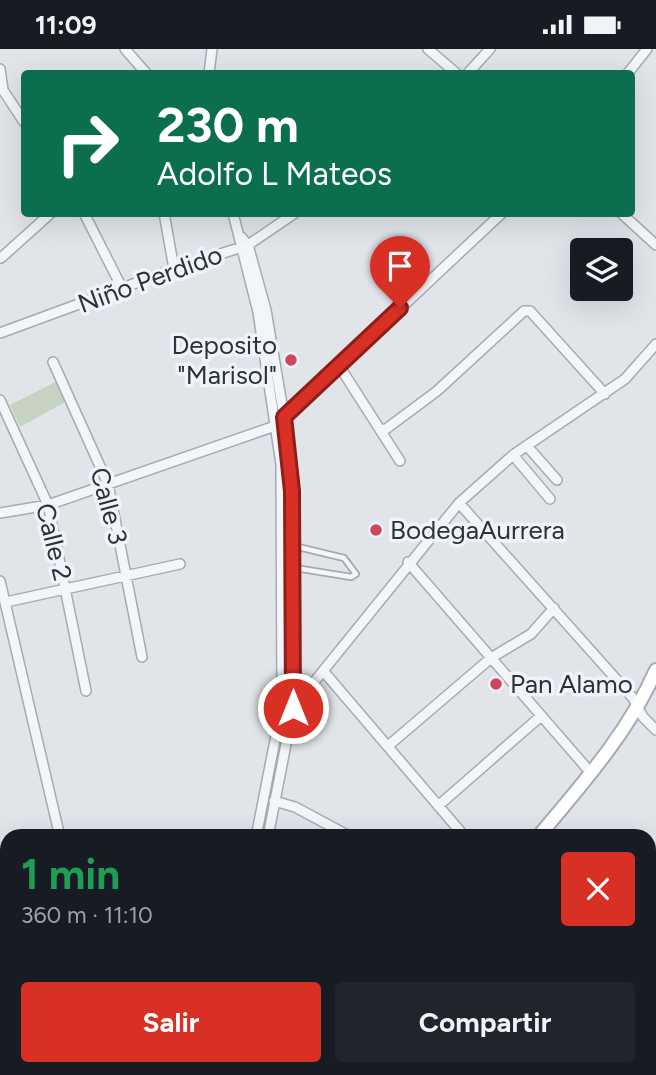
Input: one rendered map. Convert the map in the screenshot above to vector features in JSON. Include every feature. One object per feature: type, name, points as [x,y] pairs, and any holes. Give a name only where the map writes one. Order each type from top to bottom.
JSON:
[{"type":"main road","points":[[545,829],[639,709],[656,670]]},
{"type":"street","points":[[125,49],[143,70]]},
{"type":"street","points":[[209,70],[212,49]]},
{"type":"street","points":[[428,49],[452,70]]},
{"type":"street","points":[[471,70],[490,49]]},
{"type":"street","points":[[630,70],[647,49]]},
{"type":"street","points":[[0,69],[3,90],[21,118]]},
{"type":"street","points":[[1,258],[47,217]]},
{"type":"street","points":[[86,217],[122,288]]},
{"type":"street","points":[[165,217],[174,269]]},
{"type":"street","points":[[234,217],[272,337],[292,464],[293,708],[269,829]]},
{"type":"street","name":"Niño Perdido","points":[[0,333],[243,243],[288,217]]},
{"type":"street","points":[[0,513],[48,505],[275,426],[498,217]]},
{"type":"street","points":[[625,217],[656,245]]},
{"type":"street","points":[[255,285],[281,464],[283,566],[282,705],[258,829]]},
{"type":"street","points":[[380,430],[386,429],[437,391],[524,311],[530,311],[605,394]]},
{"type":"street","points":[[293,708],[324,673],[408,562],[458,503],[513,455],[625,379],[652,356],[656,344]]},
{"type":"street","name":"Calle 3","points":[[53,362],[108,484],[142,657]]},
{"type":"street","points":[[338,364],[400,461]]},
{"type":"street","name":"Calle 2","points":[[0,400],[48,505],[86,691]]},
{"type":"street","points":[[527,446],[557,480]]},
{"type":"street","points":[[513,455],[550,499]]},
{"type":"street","points":[[458,503],[634,698],[639,709],[656,730]]},
{"type":"street","points":[[408,562],[591,773]]},
{"type":"street","points":[[5,602],[180,563]]},
{"type":"street","points":[[0,582],[58,829]]},
{"type":"street","points":[[388,746],[491,658],[531,634],[554,608]]},
{"type":"street","points":[[324,673],[455,829]]},
{"type":"street","points":[[282,705],[293,708]]},
{"type":"street","points":[[438,806],[541,716]]},
{"type":"street","points":[[274,801],[295,807],[336,829]]},
{"type":"lane","points":[[283,566],[351,577],[356,574],[344,558],[294,545]]},
{"type":"green space","points":[[57,381],[67,401],[20,427],[10,405]]},
{"type":"place","name":"Deposito \"Marisol\"","points":[[291,360]]},
{"type":"place","name":"BodegaAurrera","points":[[376,530]]},
{"type":"place","name":"Pan Alamo","points":[[496,684]]},
{"type":"route","points":[[293,708],[292,464],[284,417],[400,308]]}]
